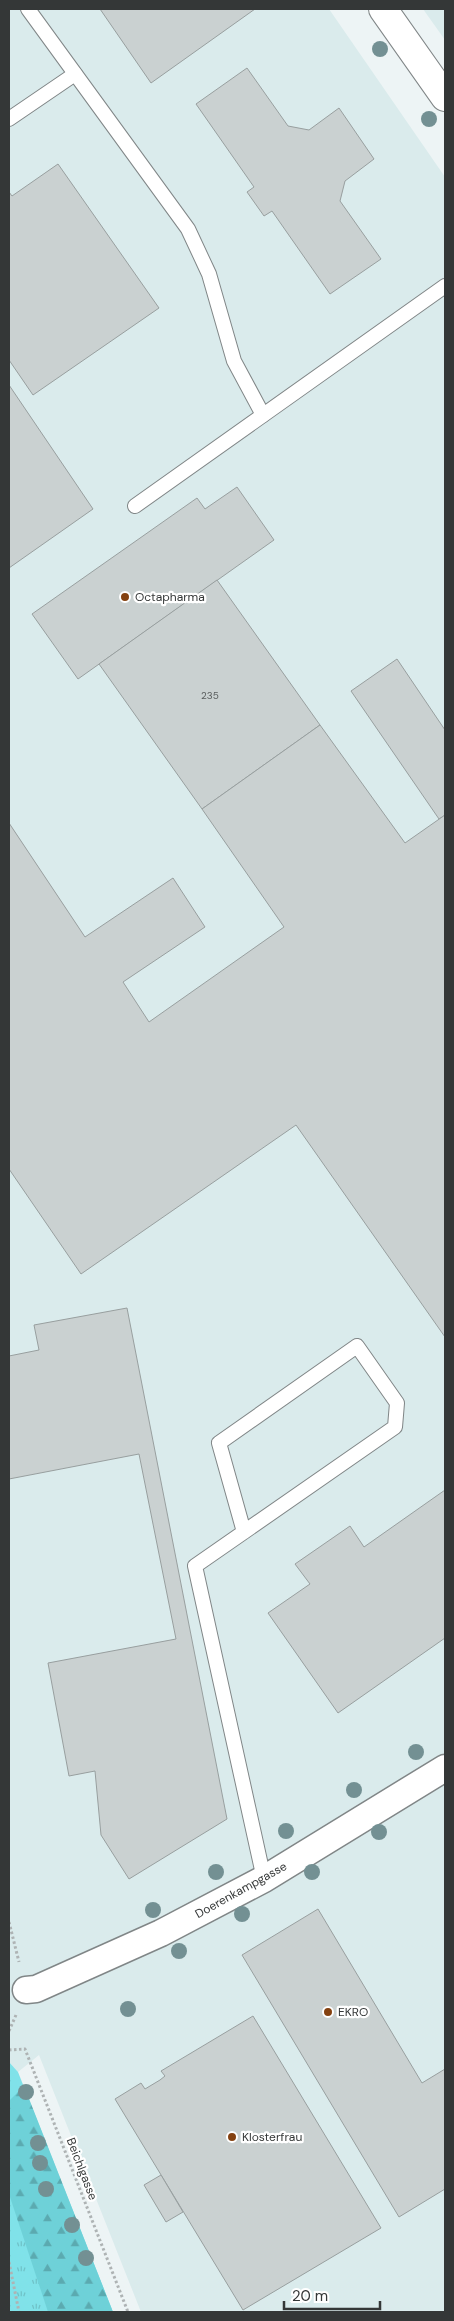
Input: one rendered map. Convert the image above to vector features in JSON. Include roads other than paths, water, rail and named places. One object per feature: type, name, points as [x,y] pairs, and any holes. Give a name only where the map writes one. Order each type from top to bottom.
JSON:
[{"type":"main road","points":[[383,9],[441,81]]},
{"type":"street","name":"Doerenkampgasse","points":[[26,1990],[36,1989],[161,1933],[264,1879],[445,1768]]},
{"type":"lane","points":[[28,9],[188,229],[209,274],[234,362],[263,416]]},
{"type":"lane","points":[[9,119],[75,74]]},
{"type":"lane","points":[[135,506],[445,286]]},
{"type":"lane","points":[[244,1532],[219,1443],[357,1346],[397,1403],[395,1427],[244,1532],[195,1566],[264,1879]]},
{"type":"place","name":"Octapharma","points":[[125,597]]},
{"type":"place","name":"EKRO","points":[[328,2012]]},
{"type":"place","name":"Klosterfrau","points":[[232,2137]]}]
